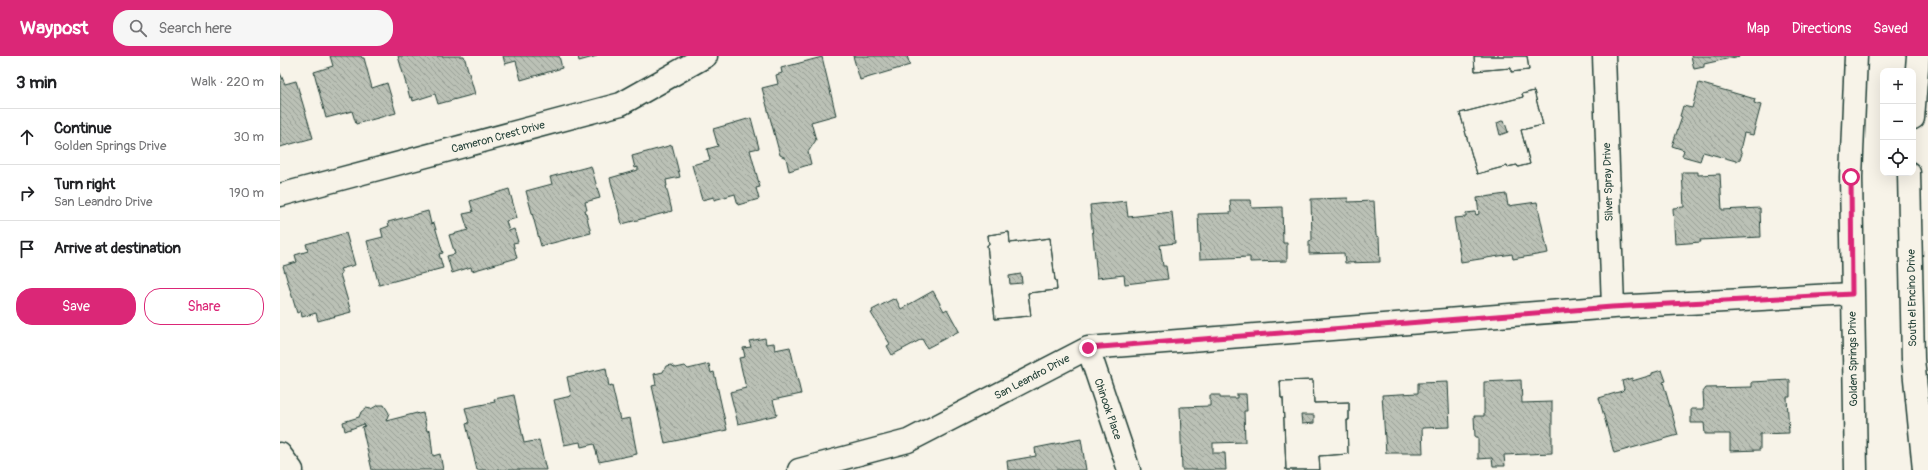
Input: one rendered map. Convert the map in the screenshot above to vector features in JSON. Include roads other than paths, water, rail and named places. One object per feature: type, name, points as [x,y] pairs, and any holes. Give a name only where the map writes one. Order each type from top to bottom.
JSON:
[{"type":"street","name":"Cameron Crest Drive","points":[[280,195],[621,104],[706,56]]},
{"type":"street","name":"Silver Spray Drive","points":[[1604,56],[1612,307]]},
{"type":"street","name":"Golden Springs Drive","points":[[1856,56],[1851,177],[1856,470]]},
{"type":"street","points":[[1914,104],[1918,56]]},
{"type":"street","name":"South el Encino Drive","points":[[1909,176],[1913,359],[1924,470]]},
{"type":"street","name":"San Leandro Drive","points":[[799,470],[908,441],[1088,348],[1612,307],[1852,294]]},
{"type":"street","name":"Chinook Place","points":[[1088,348],[1129,470]]}]
